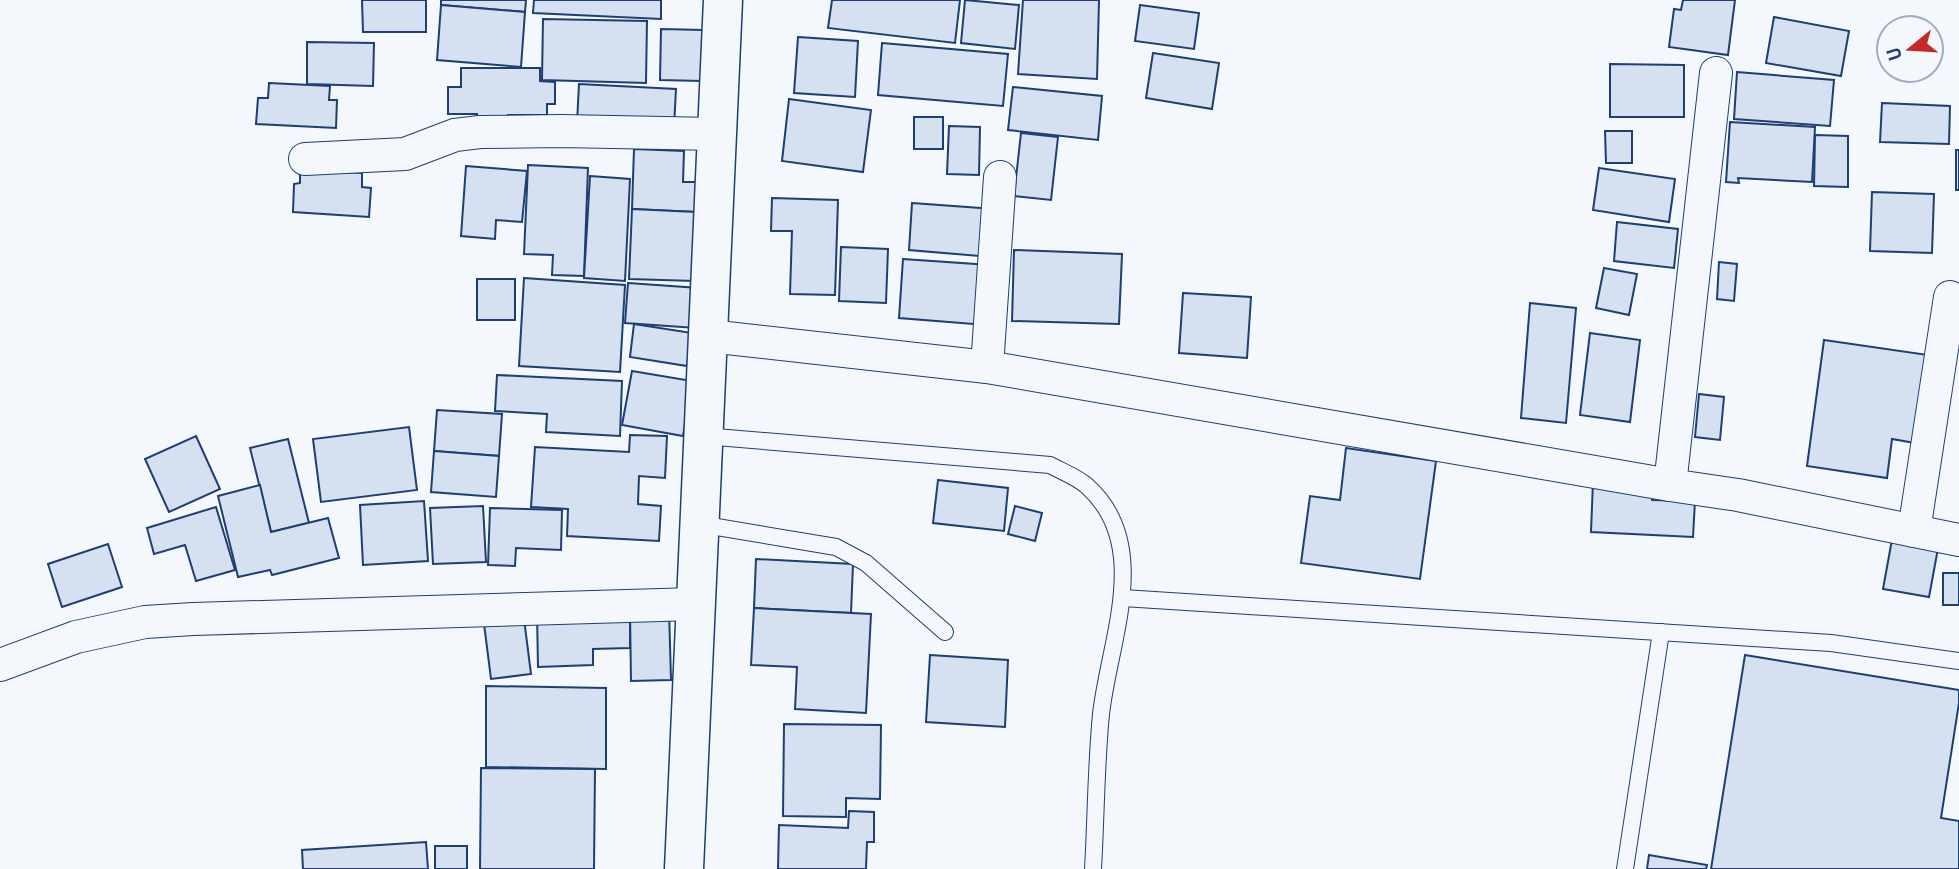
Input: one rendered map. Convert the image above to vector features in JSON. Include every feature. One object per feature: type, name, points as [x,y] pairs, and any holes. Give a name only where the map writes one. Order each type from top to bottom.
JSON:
[{"type":"main road","points":[[684,869],[723,0]]},
{"type":"street","points":[[1670,485],[1716,73]]},
{"type":"street","points":[[305,159],[405,154],[455,135],[480,132],[716,134]]},
{"type":"street","points":[[987,368],[1000,177]]},
{"type":"street","points":[[1914,531],[1950,297]]},
{"type":"street","points":[[709,336],[987,368],[1738,495],[1959,540]]},
{"type":"street","points":[[0,665],[76,637],[145,622],[695,604]]},
{"type":"lane","points":[[703,436],[1050,465],[1086,484],[1108,509],[1121,550],[1123,598],[1101,713],[1093,869]]},
{"type":"lane","points":[[699,524],[836,547],[866,563],[944,632]]},
{"type":"lane","points":[[1123,598],[1831,643],[1959,661]]},
{"type":"lane","points":[[1625,869],[1661,632]]},
{"type":"building","points":[[362,0],[426,0],[426,32],[363,32]]},
{"type":"building","points":[[441,0],[526,0],[525,12],[441,5]]},
{"type":"building","points":[[534,0],[661,0],[661,19],[533,13]]},
{"type":"building","points":[[832,0],[960,0],[955,43],[828,28]]},
{"type":"building","points":[[965,0],[1019,5],[1015,49],[961,43]]},
{"type":"building","points":[[1023,0],[1099,0],[1097,79],[1018,74]]},
{"type":"building","points":[[1683,0],[1735,0],[1728,55],[1669,47],[1674,9],[1681,10]]},
{"type":"building","points":[[441,5],[525,12],[521,67],[437,60]]},
{"type":"building","points":[[1140,5],[1199,13],[1194,49],[1135,41]]},
{"type":"building","points":[[1774,17],[1849,31],[1841,76],[1766,63]]},
{"type":"building","points":[[543,19],[647,21],[646,83],[542,80]]},
{"type":"building","points":[[661,29],[703,30],[702,81],[660,80]]},
{"type":"building","points":[[798,37],[858,41],[855,97],[794,93]]},
{"type":"building","points":[[307,42],[374,43],[373,86],[307,84]]},
{"type":"building","points":[[882,43],[1008,54],[1003,106],[878,95]]},
{"type":"building","points":[[1153,53],[1219,63],[1212,109],[1146,98]]},
{"type":"building","points":[[1610,64],[1684,65],[1684,117],[1610,117]]},
{"type":"building","points":[[461,68],[540,68],[540,81],[555,82],[555,104],[547,104],[547,115],[508,115],[509,125],[477,125],[477,114],[448,114],[448,87],[461,87]]},
{"type":"building","points":[[1737,72],[1834,80],[1830,126],[1734,119]]},
{"type":"building","points":[[269,83],[330,86],[329,100],[337,100],[336,128],[256,124],[258,98],[268,98]]},
{"type":"building","points":[[579,84],[676,89],[674,127],[577,123]]},
{"type":"building","points":[[1013,87],[1102,96],[1098,140],[1008,130]]},
{"type":"building","points":[[789,99],[871,110],[863,172],[782,161]]},
{"type":"building","points":[[1882,103],[1950,106],[1949,144],[1880,142]]},
{"type":"building","points":[[914,117],[943,117],[943,149],[914,149]]},
{"type":"building","points":[[1730,122],[1815,127],[1812,182],[1738,178],[1739,183],[1726,182]]},
{"type":"building","points":[[949,126],[980,127],[979,175],[947,174]]},
{"type":"building","points":[[1605,131],[1632,131],[1632,163],[1606,163]]},
{"type":"building","points":[[1021,133],[1058,137],[1051,200],[1014,196]]},
{"type":"building","points":[[1815,135],[1848,136],[1848,187],[1814,186]]},
{"type":"building","points":[[634,149],[684,151],[683,182],[697,182],[696,212],[632,209]]},
{"type":"building","points":[[1956,150],[1959,150],[1959,190],[1956,190]]},
{"type":"building","points":[[528,165],[588,168],[584,276],[552,275],[553,255],[524,254]]},
{"type":"building","points":[[466,166],[527,171],[522,222],[496,220],[495,239],[461,236]]},
{"type":"building","points":[[1599,168],[1675,179],[1669,222],[1593,210]]},
{"type":"building","points":[[300,169],[362,173],[362,187],[371,188],[369,217],[293,212],[294,184],[300,183]]},
{"type":"building","points":[[590,176],[630,179],[625,281],[584,278]]},
{"type":"building","points":[[1872,192],[1934,194],[1932,253],[1870,251]]},
{"type":"building","points":[[772,198],[838,200],[835,295],[790,294],[792,231],[771,231]]},
{"type":"building","points":[[912,203],[994,209],[991,257],[909,250]]},
{"type":"building","points":[[632,209],[696,212],[694,281],[629,279]]},
{"type":"building","points":[[1617,222],[1678,229],[1674,268],[1614,261]]},
{"type":"building","points":[[841,247],[888,249],[886,303],[839,301]]},
{"type":"building","points":[[1014,250],[1122,254],[1119,324],[1012,321]]},
{"type":"building","points":[[903,259],[990,265],[986,325],[899,318]]},
{"type":"building","points":[[1719,262],[1737,264],[1734,301],[1717,299]]},
{"type":"building","points":[[1604,268],[1637,274],[1629,315],[1596,308]]},
{"type":"building","points":[[524,278],[625,285],[620,372],[519,366]]},
{"type":"building","points":[[477,279],[515,279],[515,320],[477,320]]},
{"type":"building","points":[[628,283],[699,288],[696,328],[625,323]]},
{"type":"building","points":[[1183,293],[1251,297],[1247,358],[1179,353]]},
{"type":"building","points":[[1530,303],[1576,308],[1566,423],[1521,418]]},
{"type":"building","points":[[634,324],[692,333],[687,366],[630,357]]},
{"type":"building","points":[[1590,333],[1640,340],[1630,422],[1580,415]]},
{"type":"building","points":[[1824,340],[1928,355],[1915,443],[1892,439],[1887,478],[1807,466]]},
{"type":"building","points":[[632,371],[692,381],[683,436],[622,425]]},
{"type":"building","points":[[497,375],[622,381],[620,436],[546,432],[547,414],[495,411]]},
{"type":"building","points":[[1699,394],[1724,397],[1720,440],[1695,437]]},
{"type":"building","points":[[437,410],[502,414],[499,456],[434,451]]},
{"type":"building","points":[[409,427],[417,490],[321,502],[313,439]]},
{"type":"building","points":[[630,435],[667,436],[665,478],[639,476],[638,504],[661,506],[659,541],[567,536],[568,509],[531,507],[535,447],[629,452]]},
{"type":"building","points":[[196,436],[220,489],[169,512],[145,459]]},
{"type":"building","points":[[288,439],[309,523],[271,532],[250,448]]},
{"type":"building","points":[[1346,448],[1436,461],[1420,579],[1301,563],[1310,496],[1340,500]]},
{"type":"building","points":[[434,451],[499,456],[496,497],[431,492]]},
{"type":"building","points":[[938,480],[1008,488],[1004,531],[933,523]]},
{"type":"building","points":[[1593,481],[1653,483],[1652,500],[1695,501],[1693,537],[1591,532]]},
{"type":"building","points":[[260,485],[271,532],[328,518],[339,558],[272,575],[270,570],[238,577],[218,496]]},
{"type":"building","points":[[424,501],[428,561],[363,565],[360,505]]},
{"type":"building","points":[[483,506],[486,562],[433,564],[430,508]]},
{"type":"building","points":[[1015,506],[1042,513],[1035,541],[1008,534]]},
{"type":"building","points":[[216,507],[235,570],[196,581],[185,545],[154,554],[147,528]]},
{"type":"building","points":[[490,508],[562,510],[561,550],[516,548],[515,566],[488,565]]},
{"type":"building","points":[[1893,534],[1939,543],[1929,597],[1883,589]]},
{"type":"building","points":[[108,544],[122,587],[62,607],[48,564]]},
{"type":"building","points":[[756,559],[853,564],[851,613],[754,608]]},
{"type":"building","points":[[1943,573],[1959,573],[1959,605],[1943,605]]},
{"type":"building","points":[[754,608],[871,614],[866,713],[795,709],[797,667],[751,665]]},
{"type":"building","points":[[669,610],[671,680],[631,681],[630,612]]},
{"type":"building","points":[[523,611],[531,674],[491,679],[483,616]]},
{"type":"building","points":[[630,612],[630,648],[593,649],[593,665],[538,667],[537,613]]},
{"type":"building","points":[[930,655],[1008,660],[1005,727],[926,722]]},
{"type":"building","points":[[1745,655],[1959,690],[1941,818],[1959,821],[1959,869],[1711,869]]},
{"type":"building","points":[[486,686],[606,688],[606,769],[486,767]]},
{"type":"building","points":[[784,724],[881,725],[880,799],[846,798],[846,817],[783,816]]},
{"type":"building","points":[[481,768],[595,769],[594,869],[480,869]]},
{"type":"building","points":[[849,811],[874,812],[874,842],[867,842],[866,869],[778,869],[779,825],[848,828]]},
{"type":"building","points":[[426,842],[428,869],[303,869],[302,850]]},
{"type":"building","points":[[435,846],[467,846],[467,869],[435,869]]},
{"type":"building","points":[[1649,855],[1707,865],[1706,869],[1647,869]]}]
